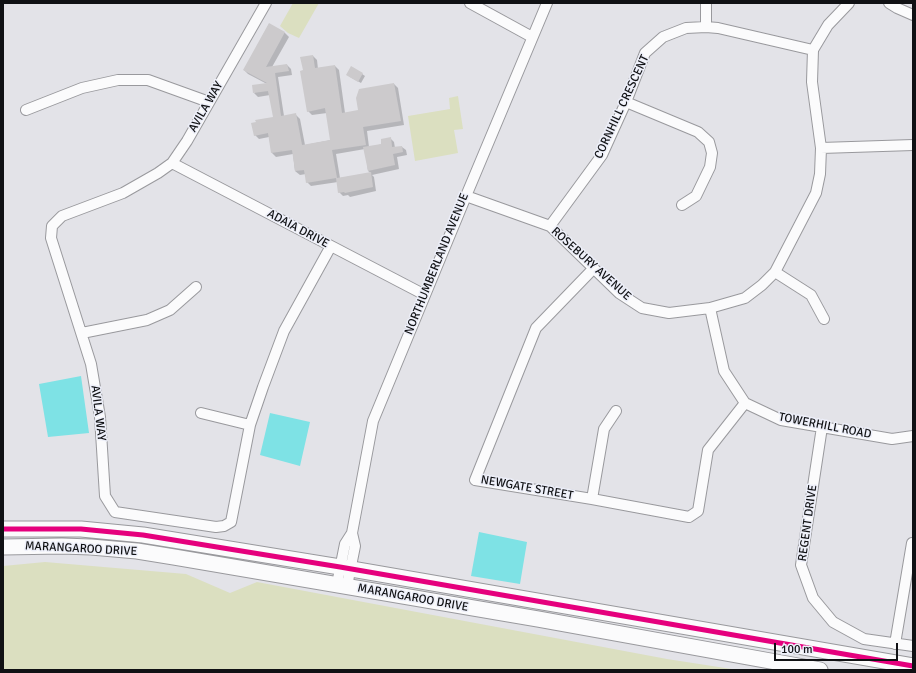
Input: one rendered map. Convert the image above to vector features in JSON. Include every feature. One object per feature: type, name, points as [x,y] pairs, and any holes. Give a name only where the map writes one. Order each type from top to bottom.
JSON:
[{"type":"main road","name":"MARANGAROO DRIVE","points":[[3,529],[81,530],[143,535],[345,568],[913,666]]},
{"type":"main road","name":"MARANGAROO DRIVE","points":[[3,547],[62,546],[137,552],[342,585],[820,670]]},
{"type":"main road","points":[[796,646],[861,665],[864,670]]},
{"type":"street","name":"AVILA WAY","points":[[266,3],[185,144],[172,163],[158,173],[123,193],[62,216],[52,226],[51,238],[91,364],[100,417],[105,496],[115,512],[216,527],[224,526],[231,522],[250,424],[284,331],[331,246]]},
{"type":"street","points":[[470,3],[532,37]]},
{"type":"street","name":"NORTHUMBERLAND AVENUE","points":[[342,585],[345,568],[345,544],[352,533],[373,421],[547,3]]},
{"type":"street","points":[[706,3],[706,27]]},
{"type":"street","name":"ROSEBURY AVENUE","points":[[466,196],[550,226],[619,293],[642,308],[669,313],[710,308],[745,298],[762,285],[775,272],[816,193],[820,174],[821,148],[812,82],[813,50],[828,25],[849,3]]},
{"type":"street","points":[[889,3],[913,15]]},
{"type":"street","name":"CORNHILL CRESCENT","points":[[550,226],[602,155],[626,102],[645,53],[663,37],[686,28],[718,28],[813,50]]},
{"type":"street","points":[[26,110],[82,88],[118,80],[148,80],[208,102]]},
{"type":"street","points":[[626,102],[698,132],[708,142],[712,154],[710,167],[696,196],[682,205]]},
{"type":"street","points":[[821,148],[913,145]]},
{"type":"street","name":"ADAIA DRIVE","points":[[172,163],[425,295]]},
{"type":"street","name":"NEWGATE STREET","points":[[594,268],[536,328],[475,480],[592,499],[689,517],[698,511],[708,450],[745,403]]},
{"type":"street","points":[[775,272],[811,295],[824,318]]},
{"type":"street","points":[[82,333],[147,320],[170,310],[196,287]]},
{"type":"street","points":[[710,308],[724,371],[745,403]]},
{"type":"street","name":"TOWERHILL ROAD","points":[[745,403],[781,420],[892,439],[913,436]]},
{"type":"street","points":[[592,499],[604,429],[616,411]]},
{"type":"street","points":[[201,413],[250,424]]},
{"type":"street","name":"REGENT DRIVE","points":[[822,427],[801,565],[813,598],[833,622],[864,639],[913,646]]},
{"type":"street","points":[[895,644],[912,544]]},
{"type":"green space","points":[[293,3],[319,3],[299,38],[288,33],[280,26]]},
{"type":"green space","points":[[458,96],[463,129],[454,130],[458,153],[415,161],[408,116],[450,109],[449,98]]},
{"type":"green space","points":[[45,562],[186,574],[230,593],[257,582],[667,659],[738,670],[3,670],[3,566]]},
{"type":"water","points":[[81,376],[89,433],[48,437],[39,384]]},
{"type":"water","points":[[270,413],[310,422],[300,466],[260,455]]},
{"type":"water","points":[[479,532],[527,542],[520,584],[471,576]]},
{"type":"building","points":[[269,23],[285,32],[266,67],[287,64],[289,71],[275,73],[281,116],[296,113],[302,145],[330,140],[325,108],[307,112],[300,71],[303,70],[300,57],[313,55],[315,68],[335,65],[342,113],[358,110],[356,98],[359,89],[394,83],[401,121],[363,127],[366,145],[332,150],[337,178],[371,172],[373,187],[338,193],[336,178],[306,183],[304,170],[295,171],[292,150],[271,153],[268,133],[254,136],[251,123],[256,122],[255,120],[273,117],[268,91],[253,93],[252,85],[267,83],[243,70]]},
{"type":"building","points":[[351,66],[363,73],[358,82],[346,75]]},
{"type":"building","points":[[391,137],[392,147],[402,146],[403,152],[393,154],[395,165],[368,171],[363,147],[381,144],[381,139]]},
{"type":"transit line","points":[[3,529],[81,529],[143,535],[340,567],[913,666]]}]
